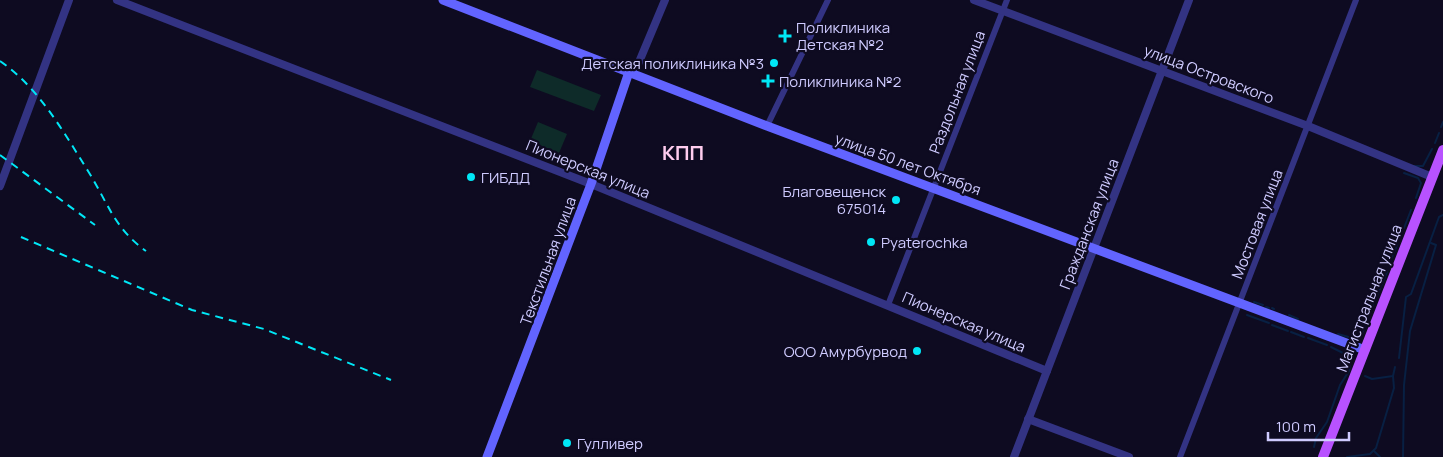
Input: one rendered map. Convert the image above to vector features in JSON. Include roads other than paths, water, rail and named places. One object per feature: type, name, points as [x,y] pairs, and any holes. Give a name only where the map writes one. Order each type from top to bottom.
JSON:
[{"type":"main road","name":"улица 50 лет Октября","points":[[443,0],[766,126],[1365,350]]},
{"type":"main road","name":"Текстильная улица","points":[[487,457],[632,73]]},
{"type":"main road","name":"Магистральная улица","points":[[1323,457],[1443,150]]},
{"type":"street","points":[[0,186],[69,0]]},
{"type":"street","name":"Пионерская улица","points":[[117,0],[591,184],[1047,371]]},
{"type":"street","name":"Текстильная улица","points":[[632,73],[665,0]]},
{"type":"street","points":[[766,126],[828,0]]},
{"type":"street","name":"улица Островского","points":[[974,0],[1308,126],[1432,177]]},
{"type":"street","name":"Раздольная улица","points":[[888,305],[1007,0]]},
{"type":"street","name":"Гражданская улица","points":[[1014,457],[1189,0]]},
{"type":"street","name":"Мостовая улица","points":[[1180,457],[1356,0]]},
{"type":"street","points":[[1028,419],[1129,457]]},
{"type":"waterway","points":[[1441,127],[1443,122]]},
{"type":"waterway","points":[[1435,143],[1439,133]]},
{"type":"waterway","points":[[1413,166],[1423,166],[1432,149]]},
{"type":"waterway","points":[[1404,173],[1418,178],[1421,183],[1416,198]]},
{"type":"waterway","points":[[1404,228],[1411,210]]},
{"type":"waterway","points":[[1399,358],[1406,297],[1411,294],[1439,217],[1443,215]]},
{"type":"waterway","points":[[1403,457],[1404,385],[1410,331],[1436,245],[1431,243]]},
{"type":"waterway","points":[[1389,264],[1397,245]]},
{"type":"waterway","points":[[1372,307],[1387,272]]},
{"type":"waterway","points":[[1254,302],[1263,305]]},
{"type":"waterway","points":[[1338,334],[1352,338],[1362,334],[1369,314]]},
{"type":"waterway","points":[[1247,315],[1269,323]]},
{"type":"waterway","points":[[1289,315],[1298,319]]},
{"type":"waterway","points":[[1272,325],[1288,331]]},
{"type":"waterway","points":[[1291,332],[1304,337]]},
{"type":"waterway","points":[[1308,338],[1327,345]]},
{"type":"waterway","points":[[1314,447],[1316,438],[1327,422],[1340,385],[1349,371],[1350,364],[1345,354],[1331,347]]},
{"type":"waterway","points":[[1365,376],[1372,379],[1393,376],[1395,367]]},
{"type":"waterway","points":[[1347,457],[1370,454],[1376,448],[1394,388],[1393,376]]},
{"type":"waterway","points":[[1374,451],[1380,457]]},
{"type":"railway","points":[[0,61],[27,84],[49,111],[88,171],[112,214],[126,233],[146,251]]},
{"type":"railway","points":[[0,155],[95,225]]},
{"type":"railway","points":[[21,237],[192,310],[264,329],[391,380]]},
{"type":"place","name":"Поликлиника Детская №2","points":[[785,36]]},
{"type":"place","name":"Детская поликлиника №3","points":[[774,63]]},
{"type":"place","name":"Поликлиника №2","points":[[768,81]]},
{"type":"place","name":"ГИБДД","points":[[471,177]]},
{"type":"place","name":"Благовещенск 675014","points":[[896,200]]},
{"type":"place","name":"Pyaterochka","points":[[871,242]]},
{"type":"place","name":"ООО Амурбурвод","points":[[917,351]]},
{"type":"place","name":"Гулливер","points":[[567,443]]},
{"type":"district","name":"КПП","points":[[683,152]]}]
